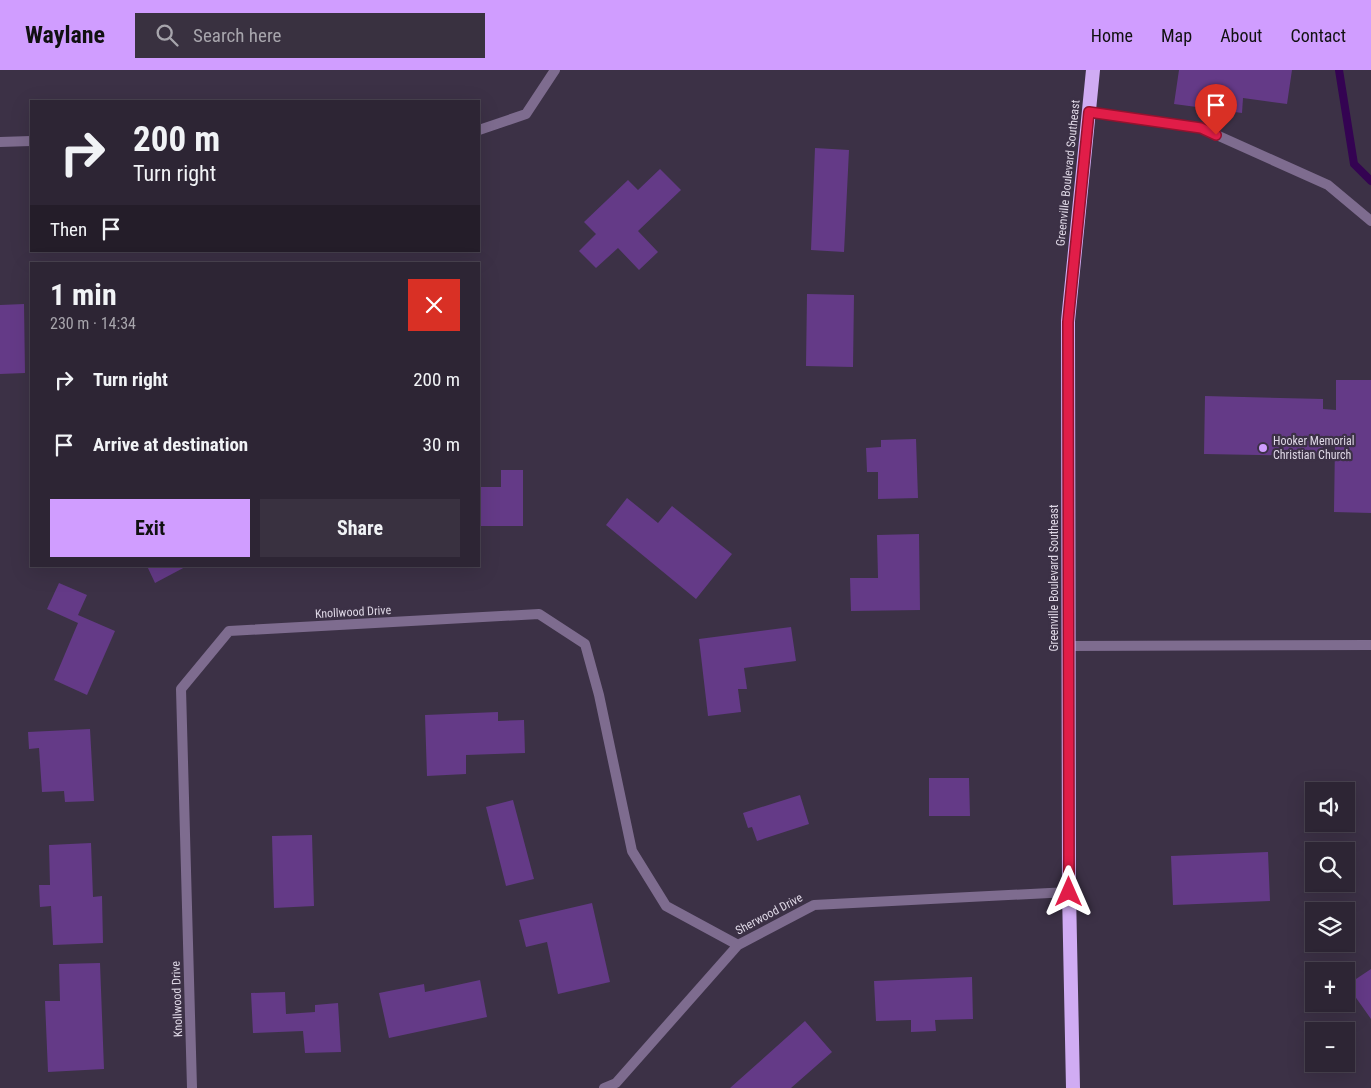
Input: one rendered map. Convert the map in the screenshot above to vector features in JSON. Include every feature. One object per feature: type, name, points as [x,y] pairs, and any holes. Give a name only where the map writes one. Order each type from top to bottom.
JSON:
[{"type":"highway","name":"Greenville Boulevard Southeast","points":[[1073,1088],[1069,892],[1068,322],[1093,70]]},
{"type":"street","points":[[480,130],[526,114],[555,70]]},
{"type":"street","points":[[1089,112],[1201,128],[1328,185],[1371,221]]},
{"type":"street","points":[[0,142],[30,141]]},
{"type":"street","name":"Knollwood Drive","points":[[192,1088],[181,689],[229,631],[538,614],[585,644],[599,695],[632,851],[666,906],[738,945]]},
{"type":"street","points":[[1069,646],[1371,645]]},
{"type":"street","name":"Sherwood Drive","points":[[604,1088],[616,1083],[738,945],[814,905],[1069,892]]},
{"type":"building","points":[[1179,70],[1292,70],[1287,104],[1243,98],[1242,113],[1174,104]]},
{"type":"building","points":[[815,148],[849,150],[844,252],[811,250]]},
{"type":"building","points":[[660,169],[681,190],[638,231],[658,252],[639,270],[618,248],[596,268],[579,251],[596,234],[584,222],[628,180],[638,190]]},
{"type":"building","points":[[807,294],[854,295],[853,367],[806,366]]},
{"type":"building","points":[[24,304],[25,373],[0,374],[0,305]]},
{"type":"building","name":"Hooker Memorial Christian Church","points":[[1336,380],[1371,380],[1371,513],[1334,512],[1335,443],[1323,443],[1322,456],[1204,454],[1205,396],[1323,399],[1323,409],[1336,410]]},
{"type":"building","points":[[916,439],[918,498],[878,499],[878,472],[867,472],[866,448],[881,447],[881,440]]},
{"type":"building","points":[[501,470],[523,470],[523,526],[480,526],[480,487],[501,487]]},
{"type":"building","points":[[627,498],[658,523],[672,506],[732,554],[696,599],[606,525]]},
{"type":"building","points":[[919,534],[920,610],[851,611],[850,578],[878,578],[877,535]]},
{"type":"building","points":[[147,567],[185,567],[155,583]]},
{"type":"building","points":[[59,583],[87,595],[78,615],[115,631],[87,695],[54,680],[78,623],[47,609]]},
{"type":"building","points":[[791,627],[796,661],[744,668],[747,689],[738,689],[741,712],[708,716],[699,639]]},
{"type":"building","points":[[498,712],[498,721],[524,720],[525,753],[466,755],[466,774],[427,776],[425,715]]},
{"type":"building","points":[[90,729],[94,801],[65,802],[64,791],[42,792],[39,748],[29,749],[28,732]]},
{"type":"building","points":[[929,778],[969,778],[970,816],[929,816]]},
{"type":"building","points":[[800,795],[809,824],[757,841],[752,827],[748,828],[743,813]]},
{"type":"building","points":[[513,800],[534,879],[506,886],[486,807]]},
{"type":"building","points":[[312,835],[314,906],[274,908],[272,836]]},
{"type":"building","points":[[91,843],[93,897],[102,896],[103,943],[53,945],[51,906],[40,907],[39,885],[50,885],[49,845]]},
{"type":"building","points":[[1268,852],[1270,901],[1173,905],[1171,856]]},
{"type":"building","points":[[592,903],[610,982],[558,994],[547,942],[526,947],[519,920]]},
{"type":"building","points":[[100,963],[104,1069],[48,1072],[45,1001],[60,1001],[59,964]]},
{"type":"building","points":[[1371,969],[1371,1019],[1355,996],[1355,980]]},
{"type":"building","points":[[972,977],[973,1019],[935,1020],[936,1031],[911,1032],[911,1020],[876,1021],[874,981]]},
{"type":"building","points":[[480,980],[487,1017],[389,1038],[379,993],[424,984],[425,992]]},
{"type":"building","points":[[285,992],[286,1014],[315,1012],[315,1005],[338,1003],[341,1052],[305,1053],[303,1031],[253,1033],[251,993]]},
{"type":"building","points":[[805,1021],[832,1052],[791,1088],[730,1088]]},
{"type":"waterway","points":[[1339,70],[1354,164],[1371,181]]},
{"type":"place","name":"Hooker Memorial Christian Church","points":[[1263,448]]},
{"type":"route","points":[[1069,892],[1068,322],[1089,112],[1201,128],[1216,135]]}]
